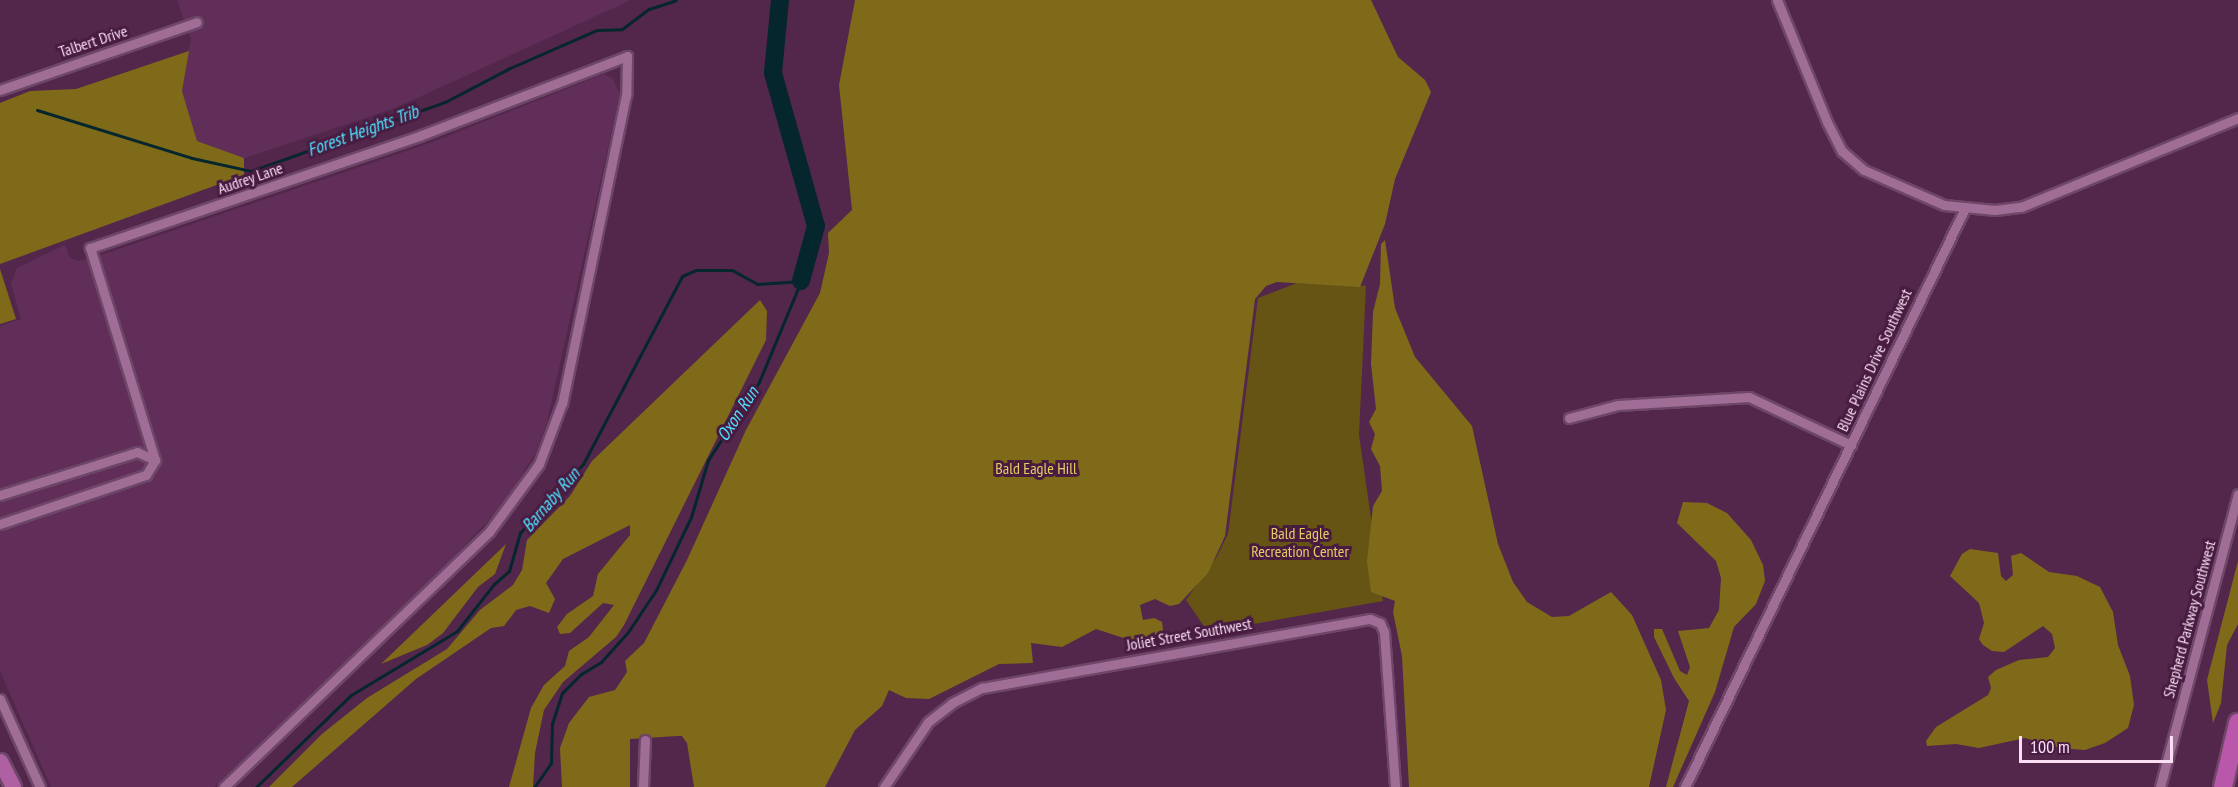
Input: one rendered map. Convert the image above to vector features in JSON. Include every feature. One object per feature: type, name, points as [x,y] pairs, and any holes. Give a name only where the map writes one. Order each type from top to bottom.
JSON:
[{"type":"highway","points":[[2223,787],[2238,723]]},
{"type":"main road","points":[[0,761],[14,787]]},
{"type":"street","points":[[1778,0],[1834,138],[1852,161],[1944,205],[1995,210],[2025,205],[2183,137],[2238,118]]},
{"type":"street","name":"Talbert Drive","points":[[0,90],[197,22]]},
{"type":"street","name":"Audrey Lane","points":[[155,460],[90,248],[419,136],[627,56],[626,95],[561,403],[539,464],[489,532],[224,787]]},
{"type":"street","name":"Blue Plains Drive Southwest","points":[[1685,787],[1965,208]]},
{"type":"street","points":[[1569,418],[1618,405],[1749,397],[1851,445]]},
{"type":"street","points":[[0,495],[137,452],[155,460],[146,475],[0,524]]},
{"type":"street","name":"Shepherd Parkway Southwest","points":[[2160,787],[2238,494]]},
{"type":"street","name":"Joliet Street Southwest","points":[[884,787],[928,722],[952,703],[982,688],[1370,619],[1380,624],[1384,632],[1395,787]]},
{"type":"street","points":[[0,699],[40,787]]},
{"type":"street","points":[[643,787],[645,740]]},
{"type":"shaded area","points":[[177,0],[631,0],[393,109],[244,158],[197,141],[182,91],[191,39]]},
{"type":"shaded area","points":[[604,74],[612,78],[620,93],[547,422],[537,450],[505,503],[446,565],[214,787],[51,787],[0,671],[0,326],[21,319],[11,284],[17,268],[65,245],[70,258],[79,261],[110,252],[430,143]]},
{"type":"green space","name":"Bald Eagle Hill","points":[[855,0],[1371,0],[1398,57],[1425,80],[1431,92],[1395,179],[1385,224],[1360,287],[1277,282],[1266,286],[1255,299],[1225,536],[1208,573],[1179,604],[1170,606],[1155,599],[1140,605],[1143,620],[1154,618],[1162,622],[1163,630],[1159,638],[1148,636],[1142,644],[1096,629],[1062,647],[1031,643],[1033,663],[999,664],[929,699],[906,698],[889,690],[882,706],[855,730],[825,787],[694,787],[687,743],[682,736],[677,736],[630,739],[630,787],[562,787],[560,748],[569,723],[589,697],[615,690],[627,672],[625,661],[644,643],[687,560],[746,430],[820,293],[829,253],[828,233],[852,210],[839,85]]},
{"type":"green space","points":[[189,51],[182,91],[197,141],[244,158],[244,175],[0,264],[0,103],[30,91],[76,89]]},
{"type":"green space","points":[[1385,240],[1395,308],[1415,357],[1472,426],[1498,544],[1513,582],[1527,602],[1552,617],[1569,616],[1611,592],[1632,615],[1661,680],[1666,710],[1649,787],[1409,787],[1402,656],[1393,612],[1395,601],[1371,592],[1367,562],[1373,506],[1382,491],[1380,466],[1371,449],[1375,434],[1369,422],[1376,409],[1371,364],[1373,312],[1380,284],[1381,244]]},
{"type":"green space","points":[[0,269],[16,319],[0,324]]},
{"type":"green space","name":"Bald Eagle Recreation Center","points":[[1297,283],[1366,286],[1359,435],[1383,601],[1208,632],[1186,600],[1216,558],[1228,534],[1258,298]]},
{"type":"green space","points":[[760,300],[767,311],[766,340],[624,625],[616,637],[563,682],[544,710],[535,753],[533,787],[509,787],[531,708],[544,685],[565,666],[569,651],[589,637],[614,605],[603,603],[570,633],[560,634],[557,627],[567,614],[593,596],[598,574],[630,535],[630,525],[563,559],[546,583],[555,599],[549,613],[530,606],[516,610],[504,626],[491,628],[416,679],[292,787],[269,787],[322,734],[367,698],[447,649],[480,610],[513,585],[522,570],[527,540],[570,496],[592,461]]},
{"type":"green space","points":[[1683,502],[1707,503],[1727,513],[1751,540],[1763,565],[1765,581],[1756,604],[1734,627],[1715,692],[1673,787],[1666,787],[1689,701],[1674,678],[1654,637],[1654,629],[1662,629],[1680,671],[1687,675],[1690,667],[1678,631],[1709,628],[1719,610],[1721,578],[1716,561],[1677,523]]},
{"type":"green space","points":[[506,544],[495,574],[478,587],[443,633],[427,645],[381,664]]},
{"type":"green space","points":[[1970,549],[1998,553],[2001,576],[2006,581],[2013,575],[2011,556],[2021,553],[2049,572],[2077,576],[2100,587],[2113,612],[2118,645],[2130,676],[2134,705],[2128,728],[2105,743],[2085,750],[2060,748],[2025,738],[1979,748],[1956,744],[1927,746],[1926,741],[1936,727],[1988,695],[1991,688],[1988,677],[1996,670],[2019,660],[2048,657],[2055,648],[2052,634],[2043,626],[2004,652],[1992,651],[1983,645],[1979,639],[1984,623],[1979,603],[1950,576],[1962,554]]},
{"type":"green space","points":[[2238,561],[2238,624],[2227,645],[2221,703],[2213,723],[2207,680]]},
{"type":"waterway","name":"Forest Heights Trib","points":[[37,110],[192,158],[251,171],[445,102],[510,68],[597,30],[622,29],[649,9],[676,0]]},
{"type":"waterway","name":"Oxon Run","points":[[780,0],[773,73],[816,226],[801,281]]},
{"type":"waterway","name":"Barnaby Run","points":[[256,787],[351,695],[457,631],[494,584],[509,571],[520,533],[583,464],[682,276],[696,270],[732,270],[757,284],[801,281],[759,382],[708,460],[691,517],[656,590],[628,632],[601,662],[581,674],[562,693],[552,723],[551,763],[534,787]]}]
